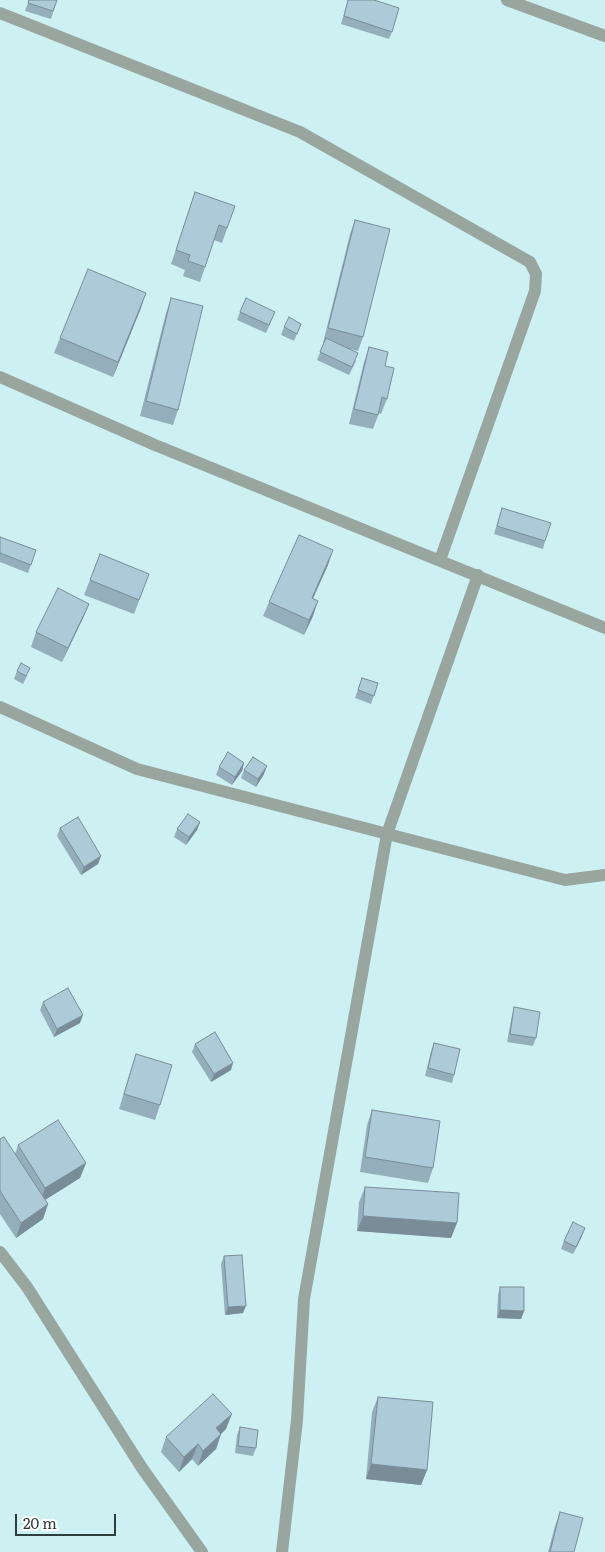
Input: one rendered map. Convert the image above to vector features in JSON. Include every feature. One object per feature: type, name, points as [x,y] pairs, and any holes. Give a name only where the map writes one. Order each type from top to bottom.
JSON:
[{"type":"street","points":[[507,0],[605,36]]},
{"type":"street","points":[[0,13],[300,132],[530,262],[536,274],[535,291],[440,560]]},
{"type":"street","points":[[0,377],[155,445],[605,628]]},
{"type":"street","points":[[282,1552],[297,1420],[304,1299],[386,834],[478,575]]},
{"type":"street","points":[[0,707],[137,769],[565,880],[605,875]]},
{"type":"street","points":[[0,1252],[27,1287],[142,1468],[202,1552]]},
{"type":"building","points":[[29,0],[57,0],[53,11],[28,3]]},
{"type":"building","points":[[348,0],[374,0],[399,8],[392,32],[344,16]]},
{"type":"building","points":[[195,192],[235,206],[227,228],[219,225],[205,267],[188,261],[190,255],[176,250]]},
{"type":"building","points":[[355,220],[390,229],[363,337],[328,328]]},
{"type":"building","points":[[88,269],[146,293],[118,362],[60,338]]},
{"type":"building","points":[[171,298],[203,306],[178,410],[146,401]]},
{"type":"building","points":[[246,298],[275,312],[269,325],[240,312]]},
{"type":"building","points":[[289,317],[301,324],[297,334],[284,327]]},
{"type":"building","points":[[326,338],[358,353],[352,367],[320,352]]},
{"type":"building","points":[[369,347],[388,352],[385,366],[394,368],[387,399],[382,397],[378,415],[354,409]]},
{"type":"building","points":[[502,508],[551,523],[545,541],[497,526]]},
{"type":"building","points":[[299,535],[333,550],[312,598],[318,601],[309,620],[269,602]]},
{"type":"building","points":[[0,537],[36,550],[31,565],[0,553]]},
{"type":"building","points":[[100,554],[149,574],[139,600],[90,580]]},
{"type":"building","points":[[58,588],[89,604],[68,648],[36,632]]},
{"type":"building","points":[[21,663],[30,668],[26,676],[17,671]]},
{"type":"building","points":[[362,678],[378,683],[374,696],[358,690]]},
{"type":"building","points":[[228,752],[244,763],[235,777],[219,767]]},
{"type":"building","points":[[253,757],[267,766],[258,779],[244,770]]},
{"type":"building","points":[[188,814],[200,822],[189,837],[177,829]]},
{"type":"building","points":[[78,817],[101,856],[84,867],[60,828]]},
{"type":"building","points":[[68,988],[83,1015],[57,1029],[43,1002]]},
{"type":"building","points":[[514,1007],[540,1012],[536,1038],[510,1034]]},
{"type":"building","points":[[215,1032],[233,1063],[214,1074],[195,1044]]},
{"type":"building","points":[[434,1043],[460,1049],[454,1075],[428,1068]]},
{"type":"building","points":[[136,1054],[172,1065],[160,1105],[124,1094]]},
{"type":"building","points":[[372,1110],[440,1121],[433,1168],[365,1157]]},
{"type":"building","points":[[58,1120],[86,1163],[45,1188],[18,1145]]},
{"type":"building","points":[[4,1137],[48,1204],[21,1223],[0,1191],[0,1139]]},
{"type":"building","points":[[365,1187],[459,1193],[457,1223],[363,1216]]},
{"type":"building","points":[[573,1222],[585,1228],[576,1247],[564,1241]]},
{"type":"building","points":[[242,1255],[246,1306],[228,1307],[224,1256]]},
{"type":"building","points":[[500,1287],[524,1287],[524,1311],[500,1310]]},
{"type":"building","points":[[213,1394],[232,1414],[216,1428],[221,1434],[203,1451],[198,1444],[184,1457],[166,1437]]},
{"type":"building","points":[[378,1397],[433,1402],[427,1470],[371,1464]]},
{"type":"building","points":[[240,1427],[258,1430],[256,1448],[238,1446]]},
{"type":"building","points":[[560,1512],[583,1518],[574,1552],[550,1552]]}]
